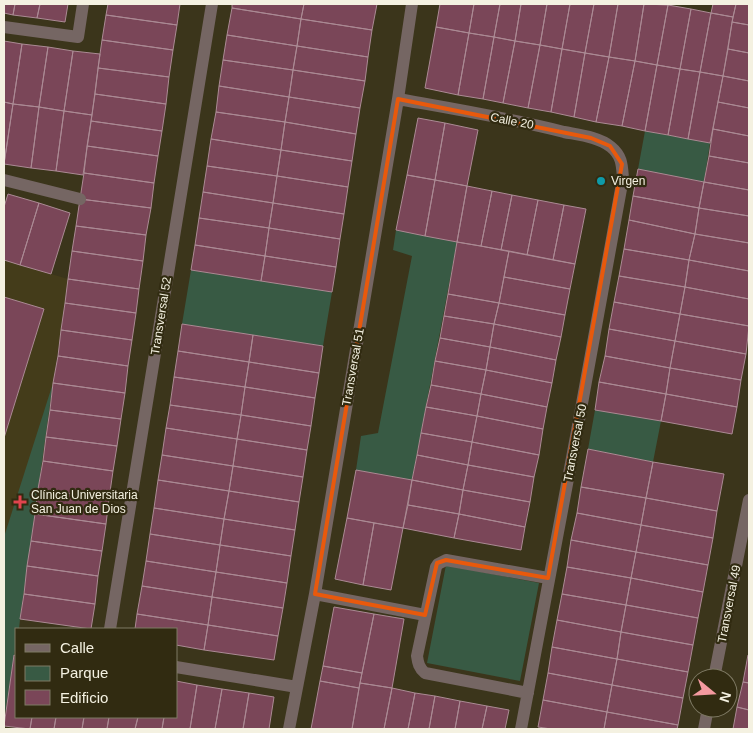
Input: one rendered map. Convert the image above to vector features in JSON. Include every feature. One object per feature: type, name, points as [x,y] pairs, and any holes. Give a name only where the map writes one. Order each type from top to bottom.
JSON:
[{"type":"street","points":[[4,27],[78,37],[83,4]]},
{"type":"street","name":"Transversal 52","points":[[110,628],[212,4]]},
{"type":"street","name":"Transversal 51","points":[[289,729],[315,594],[398,99],[412,4]]},
{"type":"street","name":"Calle 20","points":[[398,99],[545,127],[591,138],[610,146],[620,156]]},
{"type":"street","name":"Transversal 50","points":[[521,729],[623,178],[620,156]]},
{"type":"street","points":[[4,180],[80,198]]},
{"type":"street","name":"Transversal 49","points":[[716,668],[749,500]]},
{"type":"street","points":[[528,693],[425,673],[418,664],[417,656],[438,564],[446,560],[548,578]]},
{"type":"street","points":[[315,594],[425,615]]},
{"type":"street","points":[[178,667],[297,687]]},
{"type":"highlighted area","points":[[398,99],[591,138],[610,146],[622,164],[548,578],[446,560],[437,563],[425,615],[315,594]]},
{"type":"shaded area","name":"Clínica Universitaria San Juan de Dios","points":[[4,260],[68,279],[19,628],[15,628],[15,649],[4,720]]},
{"type":"green space","points":[[645,131],[710,143],[704,182],[638,169]]},
{"type":"green space","points":[[396,230],[457,242],[412,480],[356,470],[361,436],[378,433],[412,256],[393,250]]},
{"type":"green space","points":[[191,270],[332,292],[323,346],[182,324]]},
{"type":"green space","points":[[53,383],[19,628],[15,628],[15,649],[4,720],[4,537]]},
{"type":"green space","points":[[595,410],[661,421],[653,462],[588,449]]},
{"type":"green space","points":[[446,565],[539,583],[520,681],[427,663]]},
{"type":"building","points":[[4,4],[15,4],[13,15],[4,13]]},
{"type":"building","points":[[15,4],[40,4],[37,18],[13,15]]},
{"type":"building","points":[[40,4],[68,4],[65,22],[37,18]]},
{"type":"building","points":[[108,4],[180,4],[177,25],[106,15]]},
{"type":"building","points":[[232,4],[304,4],[301,19],[232,8]]},
{"type":"building","points":[[304,4],[377,4],[372,30],[301,19]]},
{"type":"building","points":[[440,4],[474,4],[469,33],[436,27]]},
{"type":"building","points":[[474,4],[500,4],[494,37],[469,33]]},
{"type":"building","points":[[500,4],[521,4],[515,41],[494,37]]},
{"type":"building","points":[[521,4],[547,4],[540,45],[515,41]]},
{"type":"building","points":[[547,4],[570,4],[562,49],[540,45]]},
{"type":"building","points":[[570,4],[594,4],[585,53],[562,49]]},
{"type":"building","points":[[594,4],[618,4],[609,57],[585,53]]},
{"type":"building","points":[[618,4],[644,4],[635,61],[609,57]]},
{"type":"building","points":[[644,4],[668,5],[657,65],[635,61]]},
{"type":"building","points":[[713,4],[736,4],[733,17],[711,13]]},
{"type":"building","points":[[736,4],[749,4],[749,25],[732,22]]},
{"type":"building","points":[[668,5],[691,9],[680,69],[657,65]]},
{"type":"building","points":[[232,8],[301,19],[297,46],[227,35]]},
{"type":"building","points":[[691,9],[711,13],[700,72],[680,69]]},
{"type":"building","points":[[711,13],[733,17],[723,76],[700,72]]},
{"type":"building","points":[[106,15],[177,25],[173,50],[102,40]]},
{"type":"building","points":[[301,19],[372,30],[368,57],[297,46]]},
{"type":"building","points":[[732,22],[749,25],[749,53],[728,49]]},
{"type":"building","points":[[436,27],[469,33],[458,95],[425,88]]},
{"type":"building","points":[[469,33],[494,37],[483,99],[458,95]]},
{"type":"building","points":[[227,35],[297,46],[293,70],[223,60]]},
{"type":"building","points":[[494,37],[515,41],[503,103],[483,99]]},
{"type":"building","points":[[102,40],[173,50],[169,77],[98,68]]},
{"type":"building","points":[[4,41],[22,44],[13,104],[4,102]]},
{"type":"building","points":[[515,41],[540,45],[528,108],[503,103]]},
{"type":"building","points":[[22,44],[48,47],[39,107],[13,104]]},
{"type":"building","points":[[540,45],[562,49],[551,112],[528,108]]},
{"type":"building","points":[[297,46],[368,57],[365,81],[293,70]]},
{"type":"building","points":[[48,47],[73,51],[64,111],[39,107]]},
{"type":"building","points":[[562,49],[585,53],[574,117],[551,112]]},
{"type":"building","points":[[728,49],[749,53],[749,81],[723,76]]},
{"type":"building","points":[[73,51],[100,54],[92,115],[64,111]]},
{"type":"building","points":[[585,53],[609,57],[596,122],[574,117]]},
{"type":"building","points":[[609,57],[635,61],[622,126],[596,122]]},
{"type":"building","points":[[223,60],[293,70],[289,97],[219,86]]},
{"type":"building","points":[[635,61],[657,65],[645,131],[622,126]]},
{"type":"building","points":[[657,65],[680,69],[668,135],[645,131]]},
{"type":"building","points":[[98,68],[169,77],[166,104],[95,94]]},
{"type":"building","points":[[680,69],[700,72],[688,139],[668,135]]},
{"type":"building","points":[[293,70],[365,81],[360,108],[289,97]]},
{"type":"building","points":[[700,72],[723,76],[710,143],[688,139]]},
{"type":"building","points":[[723,76],[749,81],[749,108],[718,102]]},
{"type":"building","points":[[219,86],[289,97],[285,122],[216,112]]},
{"type":"building","points":[[95,94],[166,104],[162,131],[91,121]]},
{"type":"building","points":[[289,97],[360,108],[356,134],[285,122]]},
{"type":"building","points":[[4,102],[13,104],[4,164]]},
{"type":"building","points":[[718,102],[749,108],[749,136],[713,129]]},
{"type":"building","points":[[13,104],[39,107],[31,168],[4,164]]},
{"type":"building","points":[[39,107],[64,111],[56,171],[31,168]]},
{"type":"building","points":[[64,111],[92,115],[83,175],[56,171]]},
{"type":"building","points":[[216,112],[285,122],[281,150],[211,139]]},
{"type":"building","points":[[418,118],[445,123],[435,180],[407,175]]},
{"type":"building","points":[[91,121],[162,131],[158,156],[87,146]]},
{"type":"building","points":[[285,122],[356,134],[352,161],[281,150]]},
{"type":"building","points":[[445,123],[478,130],[467,186],[435,180]]},
{"type":"building","points":[[713,129],[749,136],[749,163],[709,156]]},
{"type":"building","points":[[211,139],[281,150],[277,176],[207,166]]},
{"type":"building","points":[[87,146],[158,156],[154,183],[84,173]]},
{"type":"building","points":[[281,150],[352,161],[348,187],[277,176]]},
{"type":"building","points":[[709,156],[749,163],[749,190],[704,182]]},
{"type":"building","points":[[207,166],[277,176],[273,203],[203,192]]},
{"type":"building","points":[[638,169],[704,182],[699,208],[633,196]]},
{"type":"building","points":[[84,173],[154,183],[151,208],[80,199]]},
{"type":"building","points":[[407,175],[435,180],[425,236],[396,230]]},
{"type":"building","points":[[277,176],[348,187],[344,214],[273,203]]},
{"type":"building","points":[[435,180],[467,186],[457,242],[425,236]]},
{"type":"building","points":[[704,182],[749,190],[749,216],[699,208]]},
{"type":"building","points":[[467,186],[492,191],[481,246],[457,242]]},
{"type":"building","points":[[492,191],[512,195],[501,250],[481,246]]},
{"type":"building","points":[[203,192],[273,203],[269,228],[199,218]]},
{"type":"building","points":[[8,194],[39,203],[20,265],[4,260],[4,207]]},
{"type":"building","points":[[512,195],[538,200],[527,255],[501,250]]},
{"type":"building","points":[[633,196],[699,208],[695,234],[629,220]]},
{"type":"building","points":[[80,199],[151,208],[146,235],[76,226]]},
{"type":"building","points":[[538,200],[564,205],[553,260],[527,255]]},
{"type":"building","points":[[39,203],[70,213],[51,274],[20,265]]},
{"type":"building","points":[[273,203],[344,214],[340,239],[269,228]]},
{"type":"building","points":[[564,205],[586,209],[575,264],[553,260]]},
{"type":"building","points":[[699,208],[749,216],[749,243],[695,234]]},
{"type":"building","points":[[199,218],[269,228],[265,256],[195,245]]},
{"type":"building","points":[[629,220],[695,234],[689,260],[624,249]]},
{"type":"building","points":[[76,226],[146,235],[143,261],[72,251]]},
{"type":"building","points":[[269,228],[340,239],[336,267],[265,256]]},
{"type":"building","points":[[695,234],[749,243],[749,271],[689,260]]},
{"type":"building","points":[[457,242],[509,251],[499,303],[448,294]]},
{"type":"building","points":[[195,245],[265,256],[261,281],[191,270]]},
{"type":"building","points":[[624,249],[689,260],[685,287],[619,276]]},
{"type":"building","points":[[72,251],[143,261],[139,289],[68,279]]},
{"type":"building","points":[[509,251],[575,264],[570,289],[504,277]]},
{"type":"building","points":[[265,256],[336,267],[332,292],[261,281]]},
{"type":"building","points":[[689,260],[749,271],[749,299],[685,287]]},
{"type":"building","points":[[619,276],[685,287],[680,314],[614,302]]},
{"type":"building","points":[[504,277],[570,289],[565,315],[499,303]]},
{"type":"building","points":[[68,279],[139,289],[136,313],[65,303]]},
{"type":"building","points":[[685,287],[749,299],[749,326],[680,314]]},
{"type":"building","points":[[448,294],[499,303],[494,324],[444,316]]},
{"type":"building","points":[[4,297],[44,309],[4,438]]},
{"type":"building","points":[[614,302],[680,314],[675,341],[609,329]]},
{"type":"building","points":[[65,303],[136,313],[132,340],[61,330]]},
{"type":"building","points":[[499,303],[565,315],[561,337],[494,324]]},
{"type":"building","points":[[680,314],[749,326],[746,354],[675,341]]},
{"type":"building","points":[[444,316],[494,324],[490,347],[440,338]]},
{"type":"building","points":[[182,324],[253,335],[249,362],[178,351]]},
{"type":"building","points":[[494,324],[561,337],[556,360],[490,347]]},
{"type":"building","points":[[609,329],[675,341],[670,368],[605,356]]},
{"type":"building","points":[[61,330],[132,340],[128,366],[58,356]]},
{"type":"building","points":[[253,335],[323,346],[319,373],[249,362]]},
{"type":"building","points":[[440,338],[490,347],[486,370],[435,361]]},
{"type":"building","points":[[675,341],[746,354],[741,380],[670,368]]},
{"type":"building","points":[[490,347],[556,360],[552,383],[486,370]]},
{"type":"building","points":[[178,351],[249,362],[245,387],[174,377]]},
{"type":"building","points":[[58,356],[128,366],[125,393],[53,383]]},
{"type":"building","points":[[605,356],[670,368],[666,394],[599,382]]},
{"type":"building","points":[[435,361],[486,370],[481,394],[431,385]]},
{"type":"building","points":[[249,362],[319,373],[315,398],[245,387]]},
{"type":"building","points":[[670,368],[741,380],[737,407],[666,394]]},
{"type":"building","points":[[486,370],[552,383],[547,407],[481,394]]},
{"type":"building","points":[[174,377],[245,387],[241,415],[170,405]]},
{"type":"building","points":[[599,382],[666,394],[661,421],[595,410]]},
{"type":"building","points":[[53,383],[125,393],[121,419],[50,410]]},
{"type":"building","points":[[431,385],[481,394],[477,416],[426,407]]},
{"type":"building","points":[[245,387],[315,398],[311,426],[241,415]]},
{"type":"building","points":[[481,394],[547,407],[543,429],[477,416]]},
{"type":"building","points":[[666,394],[737,407],[732,434],[661,421]]},
{"type":"building","points":[[170,405],[241,415],[237,439],[166,428]]},
{"type":"building","points":[[426,407],[477,416],[472,442],[421,433]]},
{"type":"building","points":[[50,410],[121,419],[117,446],[46,437]]},
{"type":"building","points":[[241,415],[311,426],[307,450],[237,439]]},
{"type":"building","points":[[477,416],[543,429],[539,455],[472,442]]},
{"type":"building","points":[[166,428],[237,439],[233,466],[162,455]]},
{"type":"building","points":[[421,433],[472,442],[468,465],[417,455]]},
{"type":"building","points":[[46,437],[117,446],[113,471],[43,461]]},
{"type":"building","points":[[237,439],[307,450],[303,477],[233,466]]},
{"type":"building","points":[[472,442],[539,455],[534,477],[468,465]]},
{"type":"building","points":[[588,449],[653,462],[646,498],[581,487]]},
{"type":"building","points":[[162,455],[233,466],[229,491],[158,480]]},
{"type":"building","points":[[417,455],[468,465],[463,490],[412,480]]},
{"type":"building","points":[[43,461],[113,471],[109,499],[38,489]]},
{"type":"building","points":[[653,462],[724,474],[717,511],[646,498]]},
{"type":"building","points":[[468,465],[534,477],[530,502],[463,490]]},
{"type":"building","points":[[233,466],[303,477],[299,502],[229,491]]},
{"type":"building","points":[[356,470],[412,480],[403,528],[347,518]]},
{"type":"building","points":[[158,480],[229,491],[224,519],[154,508]]},
{"type":"building","points":[[412,480],[463,490],[459,514],[408,505]]},
{"type":"building","points":[[581,487],[646,498],[641,525],[577,513]]},
{"type":"building","points":[[38,489],[109,499],[106,524],[35,514]]},
{"type":"building","points":[[463,490],[530,502],[525,527],[459,514]]},
{"type":"building","points":[[229,491],[299,502],[295,530],[224,519]]},
{"type":"building","points":[[646,498],[717,511],[713,538],[641,525]]},
{"type":"building","points":[[408,505],[459,514],[454,538],[403,528]]},
{"type":"building","points":[[154,508],[224,519],[220,545],[150,534]]},
{"type":"building","points":[[577,513],[641,525],[636,552],[571,540]]},
{"type":"building","points":[[35,514],[106,524],[102,551],[31,541]]},
{"type":"building","points":[[459,514],[525,527],[521,550],[454,538]]},
{"type":"building","points":[[347,518],[374,523],[363,585],[335,579]]},
{"type":"building","points":[[224,519],[295,530],[291,556],[220,545]]},
{"type":"building","points":[[374,523],[403,528],[391,590],[363,585]]},
{"type":"building","points":[[641,525],[713,538],[708,565],[636,552]]},
{"type":"building","points":[[150,534],[220,545],[216,572],[146,561]]},
{"type":"building","points":[[571,540],[636,552],[631,578],[567,567]]},
{"type":"building","points":[[31,541],[102,551],[98,576],[27,566]]},
{"type":"building","points":[[220,545],[291,556],[287,583],[216,572]]},
{"type":"building","points":[[636,552],[708,565],[703,592],[631,578]]},
{"type":"building","points":[[146,561],[216,572],[212,597],[142,586]]},
{"type":"building","points":[[27,566],[98,576],[95,604],[24,594]]},
{"type":"building","points":[[567,567],[631,578],[626,605],[562,594]]},
{"type":"building","points":[[216,572],[287,583],[283,608],[212,597]]},
{"type":"building","points":[[631,578],[703,592],[698,618],[626,605]]},
{"type":"building","points":[[142,586],[212,597],[208,625],[137,614]]},
{"type":"building","points":[[24,594],[95,604],[91,628],[20,619]]},
{"type":"building","points":[[562,594],[626,605],[621,632],[557,620]]},
{"type":"building","points":[[212,597],[283,608],[278,636],[208,625]]},
{"type":"building","points":[[626,605],[698,618],[693,645],[621,632]]},
{"type":"building","points":[[334,607],[374,614],[362,673],[323,666]]},
{"type":"building","points":[[137,614],[208,625],[204,650],[178,645],[178,628],[135,628]]},
{"type":"building","points":[[374,614],[404,619],[392,688],[360,683]]},
{"type":"building","points":[[557,620],[621,632],[617,659],[552,647]]},
{"type":"building","points":[[208,625],[278,636],[274,660],[204,650]]},
{"type":"building","points":[[621,632],[693,645],[688,672],[617,659]]},
{"type":"building","points":[[552,647],[617,659],[612,685],[548,673]]},
{"type":"building","points":[[14,655],[15,718],[32,718],[30,729],[4,726]]},
{"type":"building","points":[[749,655],[749,683],[743,682]]},
{"type":"building","points":[[617,659],[688,672],[683,698],[612,685]]},
{"type":"building","points":[[323,666],[362,673],[359,688],[320,681]]},
{"type":"building","points":[[548,673],[612,685],[607,712],[543,700]]},
{"type":"building","points":[[178,681],[197,685],[190,729],[162,729],[164,718],[178,718]]},
{"type":"building","points":[[320,681],[359,688],[352,729],[311,729]]},
{"type":"building","points":[[743,682],[749,683],[749,710],[738,707]]},
{"type":"building","points":[[360,683],[392,688],[384,729],[352,729]]},
{"type":"building","points":[[197,685],[222,689],[215,729],[190,729]]},
{"type":"building","points":[[612,685],[683,698],[678,725],[607,712]]},
{"type":"building","points":[[392,688],[415,693],[408,729],[384,729]]},
{"type":"building","points":[[222,689],[249,693],[243,729],[215,729]]},
{"type":"building","points":[[249,693],[274,697],[269,729],[243,729]]},
{"type":"building","points":[[415,693],[435,696],[429,729],[408,729]]},
{"type":"building","points":[[435,696],[460,701],[455,729],[429,729]]},
{"type":"building","points":[[543,700],[607,712],[604,729],[551,729],[538,727]]},
{"type":"building","points":[[460,701],[487,706],[482,729],[455,729]]},
{"type":"building","points":[[487,706],[509,710],[505,729],[482,729]]},
{"type":"building","points":[[738,707],[749,710],[749,729],[733,729],[735,718],[738,718]]},
{"type":"building","points":[[607,712],[678,725],[677,729],[604,729]]},
{"type":"building","points":[[32,718],[56,718],[54,729],[30,729]]},
{"type":"building","points":[[56,718],[84,718],[82,729],[54,729]]},
{"type":"building","points":[[84,718],[109,718],[107,729],[82,729]]},
{"type":"building","points":[[109,718],[138,718],[135,729],[107,729]]},
{"type":"building","points":[[138,718],[164,718],[162,729],[135,729]]},
{"type":"place","name":"Virgen","points":[[601,181]]},
{"type":"place","name":"Clínica Universitaria San Juan de Dios","points":[[20,502]]}]
